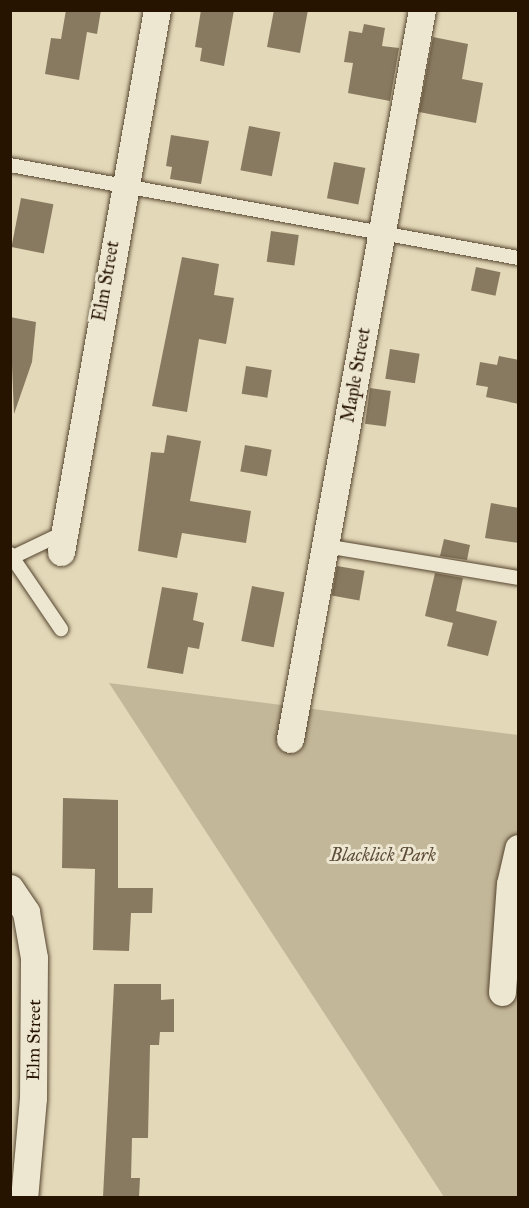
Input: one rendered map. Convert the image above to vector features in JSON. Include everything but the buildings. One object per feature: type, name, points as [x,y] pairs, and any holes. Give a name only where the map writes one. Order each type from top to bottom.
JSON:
[{"type":"street","name":"Elm Street","points":[[62,543],[156,10]]},
{"type":"street","name":"Maple Street","points":[[290,739],[422,10]]},
{"type":"street","points":[[502,993],[510,884],[519,848]]},
{"type":"street","name":"Elm Street","points":[[10,888],[26,912],[34,958],[33,1098],[24,1197]]},
{"type":"lane","points":[[10,165],[382,231],[519,258]]},
{"type":"lane","points":[[60,629],[12,556],[62,543]]},
{"type":"lane","points":[[325,546],[374,558],[519,578]]},
{"type":"green space","name":"Blacklick Park","points":[[109,683],[518,735],[518,1197],[444,1197]]}]
